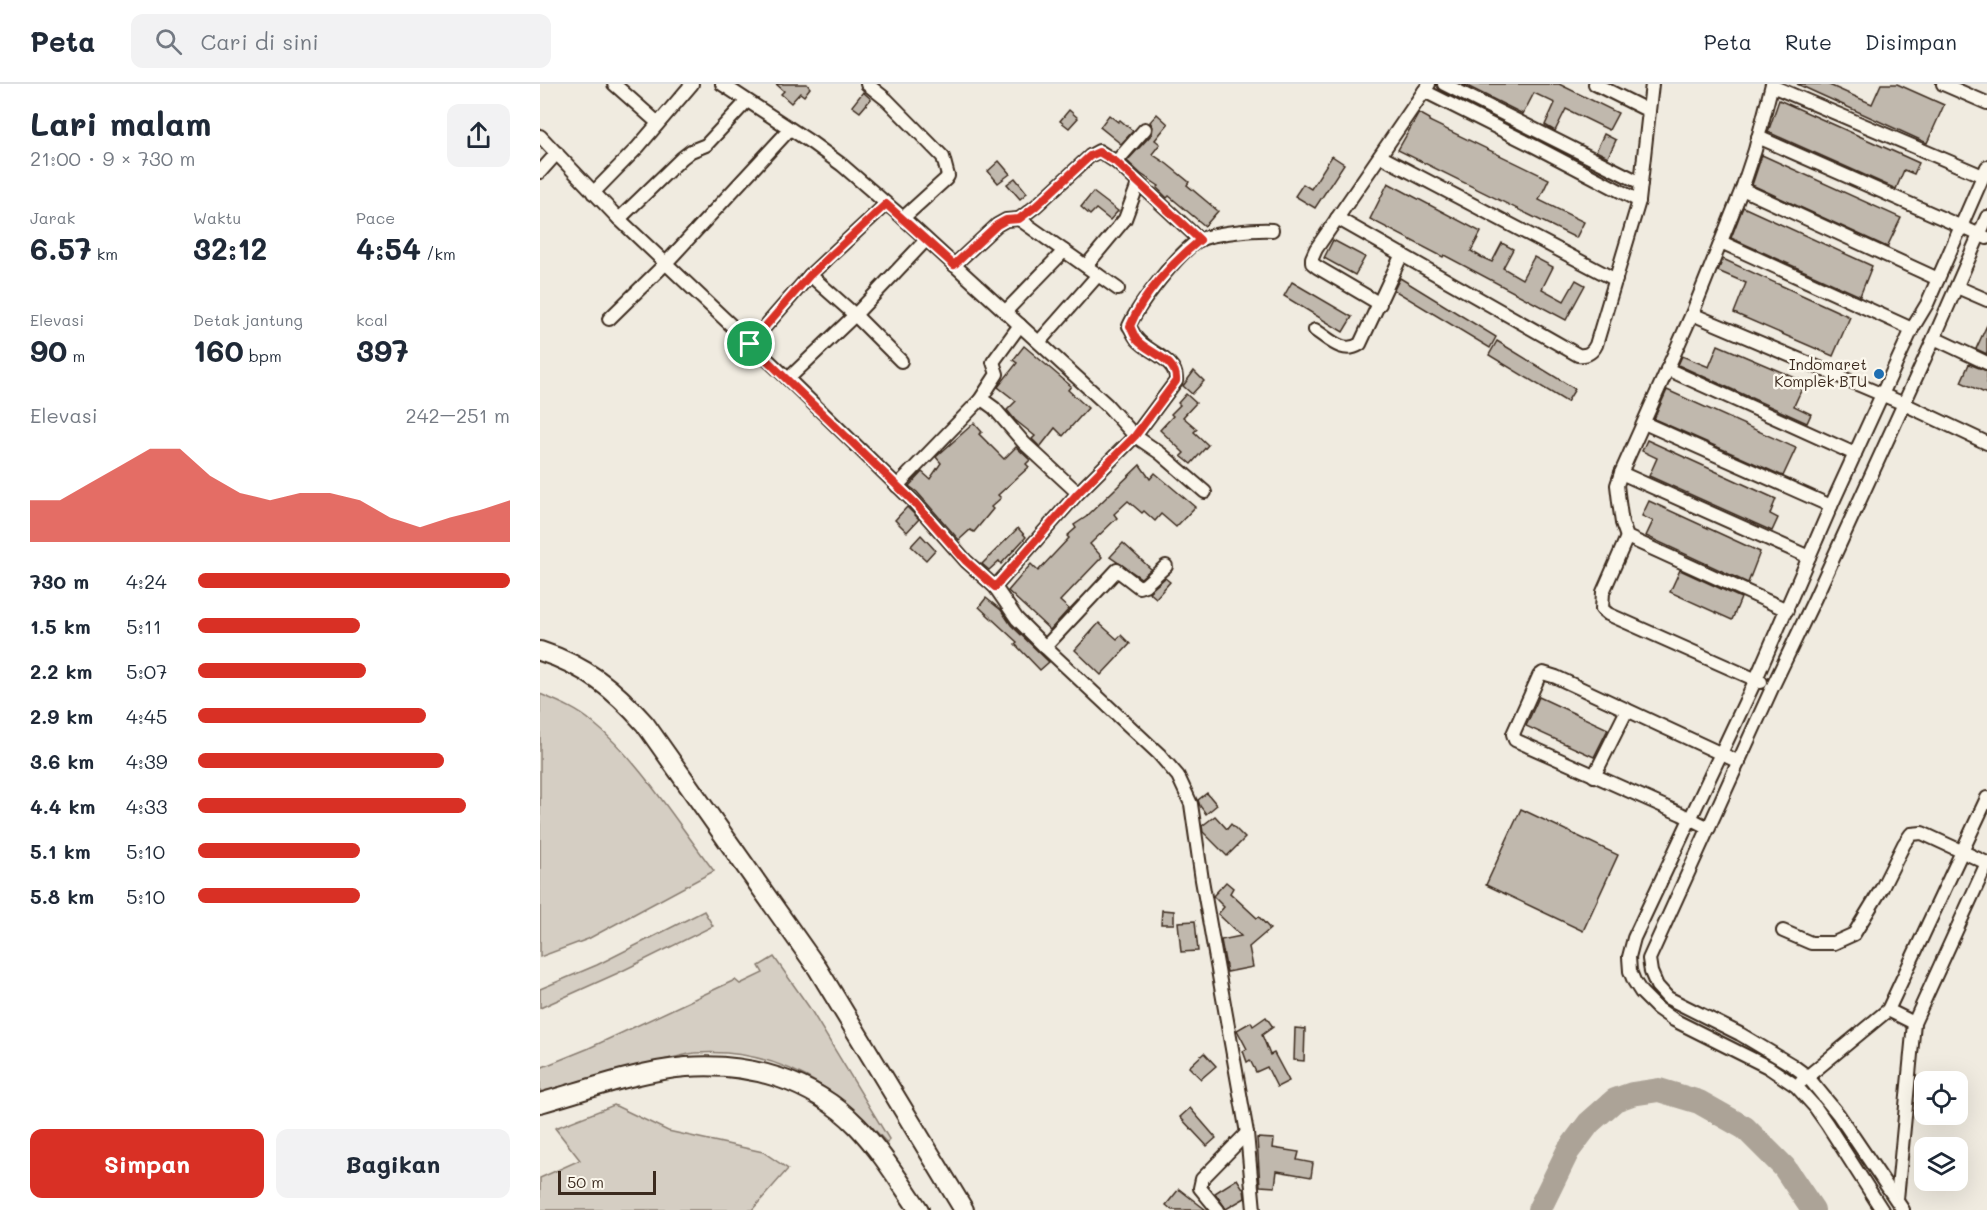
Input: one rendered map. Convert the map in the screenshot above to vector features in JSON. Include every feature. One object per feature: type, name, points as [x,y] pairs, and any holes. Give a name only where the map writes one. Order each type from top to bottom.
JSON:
[{"type":"highway","points":[[540,651],[578,666],[598,678],[645,724],[818,969],[963,1210]]},
{"type":"highway","points":[[540,1103],[630,1077],[684,1067],[738,1068],[778,1077],[795,1083],[835,1107],[857,1126],[888,1164],[919,1210]]},
{"type":"street","points":[[614,84],[658,123]]},
{"type":"street","points":[[594,193],[693,84]]},
{"type":"street","points":[[722,84],[842,165],[1039,342],[1107,405],[1135,436],[1160,453],[1205,492]]},
{"type":"street","points":[[867,84],[943,157],[948,176],[940,187],[903,218]]},
{"type":"street","points":[[1444,84],[1641,183]]},
{"type":"street","points":[[1595,84],[1649,111]]},
{"type":"street","points":[[1337,218],[1578,355],[1593,351],[1639,201],[1652,84]]},
{"type":"street","points":[[1943,84],[1987,103]]},
{"type":"street","points":[[1787,610],[1628,537],[1622,523],[1617,485],[1722,242],[1742,189],[1772,85],[1985,171],[1927,304],[1912,329],[1831,506],[1787,610],[1756,679],[1634,938],[1629,957],[1634,981],[1657,1008],[1674,1020],[1768,1067],[1796,1086],[1827,1124],[1882,1210]]},
{"type":"street","points":[[1380,304],[1312,263],[1316,249],[1427,88],[1639,201]]},
{"type":"street","points":[[619,219],[682,158],[691,151],[706,146],[747,101]]},
{"type":"street","points":[[609,319],[666,263],[790,129]]},
{"type":"street","points":[[1116,162],[1144,129]]},
{"type":"street","points":[[1536,147],[1542,133]]},
{"type":"street","points":[[540,136],[619,219],[897,486],[966,561],[995,587],[1017,619],[1159,754],[1184,785],[1191,804],[1202,880],[1247,1133],[1254,1210]]},
{"type":"street","points":[[1758,137],[1983,236]]},
{"type":"street","points":[[954,265],[997,225],[1006,220],[1019,219],[1090,156],[1099,152],[1116,162],[1200,240]]},
{"type":"street","points":[[540,172],[557,153]]},
{"type":"street","points":[[1380,156],[1616,280]]},
{"type":"street","points":[[1086,266],[1125,219],[1138,184]]},
{"type":"street","points":[[1742,189],[1938,279]]},
{"type":"street","points":[[750,344],[810,275],[886,204]]},
{"type":"street","points":[[1900,1205],[1838,1114],[1807,1076],[1740,1034],[1668,998],[1658,986],[1651,972],[1650,959],[1902,404],[1983,236],[1987,217]]},
{"type":"street","points":[[1019,219],[1118,289]]},
{"type":"street","points":[[995,587],[1078,493],[1135,436],[1176,381],[1176,375],[1170,364],[1137,340],[1130,326],[1136,312],[1160,280],[1185,252],[1200,240],[1252,229],[1272,230]]},
{"type":"street","points":[[788,379],[855,315],[926,240]]},
{"type":"street","points":[[1722,242],[1912,329]]},
{"type":"street","points":[[1005,312],[1064,251]]},
{"type":"street","points":[[1315,330],[1345,349],[1353,348],[1362,339],[1402,254]]},
{"type":"street","points":[[810,275],[902,361]]},
{"type":"street","points":[[1039,342],[1098,275]]},
{"type":"street","points":[[1957,286],[1987,300]]},
{"type":"street","points":[[1927,304],[1946,312]]},
{"type":"street","points":[[1692,314],[1882,394],[1987,443]]},
{"type":"street","points":[[897,486],[980,400],[997,374],[993,362],[1020,325]]},
{"type":"street","points":[[1934,338],[1987,363]]},
{"type":"street","points":[[1667,369],[1855,454]]},
{"type":"street","points":[[980,400],[990,404],[1024,443],[1078,493]]},
{"type":"street","points":[[1644,423],[1831,506]]},
{"type":"street","points":[[1621,473],[1809,557]]},
{"type":"street","points":[[1628,537],[1603,592],[1602,609],[1608,614],[1772,688]]},
{"type":"street","points":[[1045,647],[1117,570],[1139,587],[1145,585],[1166,566]]},
{"type":"street","points":[[1796,588],[1815,598]]},
{"type":"street","points":[[1709,828],[1515,740],[1513,734],[1539,676],[1544,673],[1556,677],[1739,762]]},
{"type":"street","points":[[1594,776],[1627,710]]},
{"type":"street","points":[[1796,1086],[1888,1010],[1987,798]]},
{"type":"street","points":[[1783,931],[1811,943],[1834,943],[1854,934],[1911,834],[1922,833],[1987,863],[1914,1023],[1900,1205]]},
{"type":"street","points":[[1629,957],[1650,959]]},
{"type":"street","points":[[1888,1010],[1914,1023]]},
{"type":"street","points":[[1218,1210],[1200,1188],[1202,1179],[1247,1133]]},
{"type":"shaded area","points":[[540,694],[580,713],[609,737],[657,793],[714,871],[588,939],[540,957]]},
{"type":"shaded area","points":[[704,911],[713,926],[540,1008],[540,989],[597,965]]},
{"type":"shaded area","points":[[774,957],[809,1007],[889,1139],[887,1143],[847,1104],[802,1074],[751,1057],[724,1053],[690,1054],[540,1092],[540,1068],[587,1049],[735,980],[740,984],[763,973],[759,966]]},
{"type":"shaded area","points":[[614,1105],[668,1131],[763,1152],[788,1169],[752,1210],[540,1210],[540,1178],[580,1160],[555,1128]]},
{"type":"building","points":[[776,84],[807,84],[810,88],[804,96],[800,93],[791,103],[781,94],[784,91]]},
{"type":"building","points":[[1463,84],[1559,84],[1618,113],[1609,130],[1566,109],[1555,131],[1545,125],[1555,103],[1534,93],[1523,114]]},
{"type":"building","points":[[1797,84],[1827,84],[1872,104],[1881,84],[1897,84],[1944,105],[1927,143]]},
{"type":"building","points":[[863,92],[871,99],[860,112],[852,106]]},
{"type":"building","points":[[1779,100],[1919,163],[1914,174],[1904,170],[1896,189],[1768,132]]},
{"type":"building","points":[[1069,110],[1078,118],[1069,128],[1060,121]]},
{"type":"building","points":[[1419,113],[1430,119],[1429,121],[1549,179],[1539,200],[1584,222],[1576,238],[1398,150]]},
{"type":"building","points":[[1157,114],[1168,124],[1155,140],[1160,144],[1152,154],[1189,182],[1187,185],[1218,211],[1205,226],[1169,196],[1167,198],[1157,188],[1159,186],[1127,161],[1152,134],[1153,127],[1150,122]]},
{"type":"building","points":[[1109,115],[1118,122],[1120,120],[1133,131],[1121,144],[1100,127]]},
{"type":"building","points":[[1604,134],[1616,140],[1608,157],[1596,151]]},
{"type":"building","points":[[1762,155],[1901,218],[1887,247],[1752,185]]},
{"type":"building","points":[[1332,156],[1344,164],[1315,208],[1295,196],[1303,184],[1311,189]]},
{"type":"building","points":[[999,161],[1010,174],[998,183],[988,171]]},
{"type":"building","points":[[1015,178],[1027,193],[1020,199],[1007,184]]},
{"type":"building","points":[[1388,183],[1481,232],[1471,251],[1481,257],[1492,262],[1502,243],[1513,249],[1503,268],[1522,279],[1534,257],[1553,267],[1542,289],[1564,301],[1576,280],[1585,285],[1566,320],[1444,255],[1443,257],[1370,219]]},
{"type":"building","points":[[1093,192],[1118,211],[1110,220],[1096,209],[1090,215],[1081,207]]},
{"type":"building","points":[[1743,207],[1872,266],[1860,296],[1731,238]]},
{"type":"building","points":[[1333,240],[1365,257],[1355,275],[1324,258]]},
{"type":"building","points":[[1723,259],[1850,317],[1833,356],[1734,313],[1746,283],[1718,271]]},
{"type":"building","points":[[1400,278],[1496,337],[1490,348],[1394,290]]},
{"type":"building","points":[[1292,282],[1352,317],[1343,332],[1284,296]]},
{"type":"building","points":[[1987,325],[1987,354],[1976,349]]},
{"type":"building","points":[[1497,341],[1575,389],[1567,402],[1489,355]]},
{"type":"building","points":[[1718,345],[1805,382],[1794,406],[1811,414],[1807,423],[1678,365],[1682,356],[1709,367]]},
{"type":"building","points":[[1024,346],[1071,386],[1068,390],[1088,408],[1063,436],[1055,428],[1040,447],[1032,439],[1035,436],[1015,420],[1007,410],[1016,401],[998,387],[1017,363],[1013,360]]},
{"type":"building","points":[[1969,364],[1987,371],[1987,394],[1961,382]]},
{"type":"building","points":[[1194,371],[1204,381],[1192,394],[1183,386]]},
{"type":"building","points":[[1667,390],[1796,448],[1783,476],[1654,419]]},
{"type":"building","points":[[1186,394],[1196,403],[1183,417],[1197,429],[1194,432],[1208,445],[1191,464],[1181,456],[1184,453],[1160,430],[1173,416],[1171,414]]},
{"type":"building","points":[[974,423],[982,432],[979,434],[1004,459],[1016,447],[1030,460],[1026,464],[1029,467],[998,495],[1001,498],[991,507],[993,509],[974,532],[970,530],[959,540],[909,486],[922,472],[930,479],[941,463],[936,457]]},
{"type":"building","points":[[1647,440],[1776,499],[1770,514],[1778,518],[1772,531],[1649,476],[1657,458],[1642,451]]},
{"type":"building","points":[[1140,465],[1150,479],[1155,473],[1195,507],[1176,527],[1161,514],[1155,521],[1128,501],[1114,514],[1117,518],[1090,544],[1102,557],[1060,601],[1069,609],[1050,630],[1008,591],[1031,564],[1038,571],[1069,538],[1067,536],[1076,528],[1074,525],[1086,517]]},
{"type":"building","points":[[1649,501],[1760,552],[1748,583],[1646,536],[1653,521],[1642,516]]},
{"type":"building","points":[[907,507],[919,519],[907,532],[895,520]]},
{"type":"building","points":[[1018,528],[1026,537],[1001,564],[999,561],[989,570],[982,564]]},
{"type":"building","points":[[921,535],[935,550],[926,560],[911,546]]},
{"type":"building","points":[[1123,543],[1151,569],[1141,578],[1110,557]]},
{"type":"building","points":[[1680,570],[1741,598],[1732,620],[1670,592]]},
{"type":"building","points":[[1165,578],[1170,582],[1156,598],[1149,592]]},
{"type":"building","points":[[986,598],[1001,610],[1011,625],[1049,662],[1040,670],[1015,644],[1017,642],[979,607]]},
{"type":"building","points":[[1099,623],[1117,639],[1121,635],[1130,644],[1101,675],[1075,650]]},
{"type":"building","points":[[1539,697],[1608,729],[1594,757],[1526,726]]},
{"type":"building","points":[[1207,793],[1217,805],[1206,814],[1198,800]]},
{"type":"building","points":[[1521,809],[1618,855],[1583,931],[1486,885]]},
{"type":"building","points":[[1215,816],[1227,829],[1231,824],[1245,838],[1227,856],[1203,832],[1202,826]]},
{"type":"building","points":[[1226,882],[1233,888],[1230,893],[1270,929],[1249,947],[1253,967],[1227,972],[1221,940],[1241,936],[1218,914],[1224,907],[1213,896]]},
{"type":"building","points":[[1162,910],[1174,911],[1174,924],[1161,924]]},
{"type":"building","points":[[1195,921],[1198,951],[1181,952],[1178,922]]},
{"type":"building","points":[[1266,1017],[1273,1027],[1262,1035],[1270,1055],[1274,1053],[1289,1081],[1277,1087],[1267,1067],[1256,1072],[1250,1060],[1247,1062],[1243,1051],[1247,1049],[1237,1030],[1251,1022],[1253,1026]]},
{"type":"building","points":[[1295,1028],[1305,1029],[1304,1061],[1294,1060]]},
{"type":"building","points":[[1204,1053],[1216,1066],[1201,1079],[1189,1067]]},
{"type":"building","points":[[1190,1108],[1216,1138],[1207,1146],[1180,1117]]},
{"type":"building","points":[[1257,1138],[1274,1139],[1273,1148],[1299,1152],[1297,1160],[1313,1163],[1311,1177],[1277,1171],[1275,1187],[1260,1186]]},
{"type":"building","points":[[1237,1179],[1244,1190],[1245,1198],[1226,1209],[1215,1193]]},
{"type":"building","points":[[1179,1189],[1206,1210],[1172,1210],[1166,1205]]},
{"type":"waterway","points":[[1539,1210],[1568,1151],[1589,1123],[1615,1100],[1632,1094],[1659,1090],[1699,1102],[1745,1128],[1784,1167],[1813,1210]]},
{"type":"place","name":"Indomaret Komplek BTU","points":[[1879,374]]},
{"type":"route","points":[[1099,152],[1116,162],[1200,240],[1185,252],[1160,280],[1136,312],[1130,326],[1137,340],[1170,364],[1176,375],[1176,381],[1135,436],[1078,493],[995,587],[966,561],[915,503],[750,344],[810,275],[886,204],[954,265],[997,225],[1006,220],[1019,219],[1090,156],[1099,152]]}]
